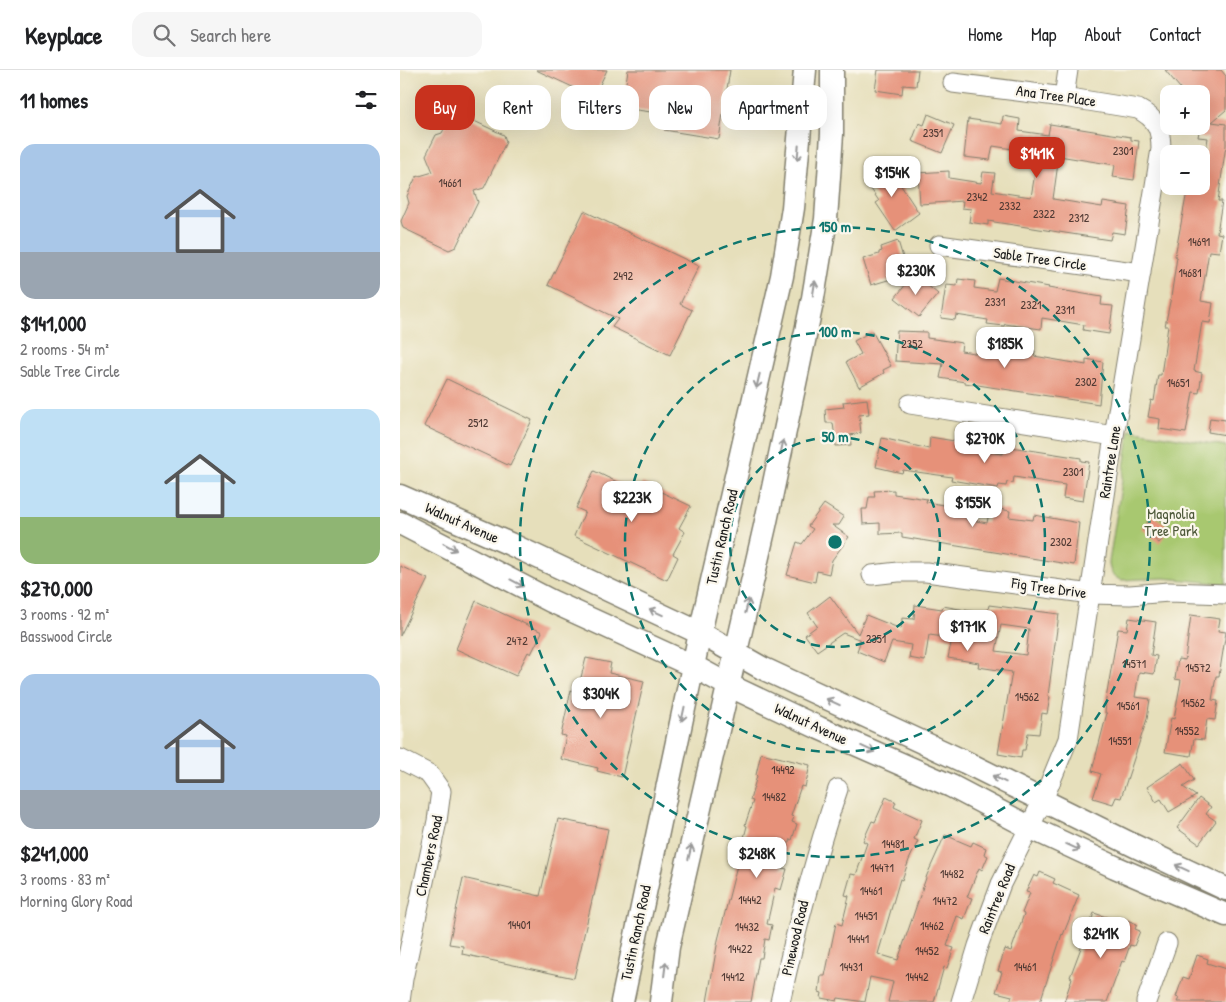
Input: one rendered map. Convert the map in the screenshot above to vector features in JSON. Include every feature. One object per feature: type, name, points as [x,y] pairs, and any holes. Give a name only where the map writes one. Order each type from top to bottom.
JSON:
[{"type":"main road","name":"Tustin Ranch Road","points":[[622,1002],[700,633],[782,276],[793,208],[805,70]]},
{"type":"main road","points":[[661,1002],[668,947],[769,507],[814,290],[826,219],[832,134],[832,70]]},
{"type":"main road","name":"Walnut Avenue","points":[[400,496],[495,537],[700,633],[762,668],[965,762],[1226,889]]},
{"type":"main road","name":"Walnut Avenue","points":[[400,522],[551,601],[693,666],[728,685],[819,728],[951,786],[1029,827],[1226,916]]},
{"type":"main road","points":[[483,565],[495,537]]},
{"type":"street","points":[[1064,97],[1068,70]]},
{"type":"street","name":"Ana Tree Place","points":[[953,83],[1064,97],[1138,109],[1148,114],[1155,122]]},
{"type":"street","name":"Raintree Lane","points":[[1043,800],[1068,739],[1114,436],[1161,149],[1161,138],[1155,122]]},
{"type":"street","name":"Sable Tree Circle","points":[[939,245],[1141,273]]},
{"type":"street","points":[[910,404],[1114,436]]},
{"type":"street","name":"Fig Tree Drive","points":[[872,575],[898,572],[926,572],[1090,594],[1130,595],[1169,592],[1226,594]]},
{"type":"street","name":"Chambers Road","points":[[400,759],[430,774],[441,791],[437,821],[403,978],[400,1002]]},
{"type":"street","name":"Pinewood Road","points":[[780,1002],[808,883],[838,789]]},
{"type":"street","name":"Raintree Road","points":[[961,1002],[978,946],[1001,884],[1043,800]]},
{"type":"street","points":[[1146,1002],[1167,943]]},
{"type":"green space","name":"Magnolia Tree Park","points":[[1130,430],[1226,446],[1226,584],[1164,578],[1122,580],[1112,574],[1109,562]]},
{"type":"building","points":[[536,70],[607,70],[600,85],[568,85]]},
{"type":"building","points":[[628,70],[730,70],[728,85],[721,85],[721,126],[719,139],[664,130],[711,130],[711,85],[649,85],[649,112],[639,110],[639,85],[626,85]]},
{"type":"building","points":[[878,70],[918,70],[916,86],[903,85],[902,94],[875,90]]},
{"type":"building","points":[[1165,70],[1221,70],[1226,76],[1226,110],[1212,122],[1226,124],[1226,145],[1218,201],[1222,201],[1217,233],[1222,234],[1219,252],[1209,251],[1201,301],[1213,303],[1210,323],[1202,322],[1194,371],[1202,373],[1199,393],[1193,392],[1186,433],[1159,429],[1160,419],[1148,417],[1151,400],[1154,401],[1158,375],[1161,375],[1168,326],[1165,326],[1186,195],[1210,195],[1210,145],[1207,145],[1208,138],[1198,137],[1198,135],[1210,135],[1210,85],[1178,85]]},
{"type":"building","points":[[928,114],[954,125],[942,153],[912,141],[919,123],[924,125]]},
{"type":"building","points":[[1003,116],[1020,119],[1019,131],[1048,135],[1050,124],[1131,137],[1131,140],[1139,141],[1134,180],[1113,177],[1115,165],[1059,156],[1053,199],[1102,207],[1103,202],[1129,206],[1125,234],[1112,232],[1110,240],[988,221],[988,225],[969,222],[971,209],[962,208],[963,201],[920,204],[918,173],[949,171],[949,178],[981,183],[983,172],[995,173],[992,191],[1031,197],[1037,161],[1031,159],[1032,152],[993,146],[990,160],[964,157],[968,119],[1002,124]]},
{"type":"building","points":[[475,121],[485,126],[485,130],[493,130],[504,135],[506,142],[484,188],[474,191],[478,202],[456,247],[449,250],[403,228],[401,221],[409,203],[407,196],[416,177],[433,172],[426,155],[436,135],[442,133],[444,130],[475,130]]},
{"type":"building","points":[[886,163],[919,213],[895,231],[876,203],[879,201],[865,180]]},
{"type":"building","points":[[584,211],[699,266],[680,304],[692,310],[670,355],[612,327],[618,319],[548,285]]},
{"type":"building","points":[[898,241],[908,274],[871,285],[863,259],[879,254],[882,251],[881,247]]},
{"type":"building","points":[[914,274],[938,294],[919,317],[895,298]]},
{"type":"building","points":[[998,278],[1102,297],[1101,305],[1113,306],[1109,334],[1083,330],[1084,325],[1042,318],[1041,329],[1005,324],[1004,326],[987,324],[988,320],[956,315],[955,320],[941,318],[946,285],[957,286],[958,279],[975,281],[974,288],[995,291]]},
{"type":"building","points":[[872,331],[891,366],[883,370],[884,373],[859,387],[846,362],[861,354],[854,341]]},
{"type":"building","points":[[897,331],[927,332],[927,338],[962,343],[961,351],[1013,359],[1015,348],[1035,351],[1034,356],[1086,365],[1086,359],[1103,362],[1099,404],[940,378],[943,364],[895,361]]},
{"type":"building","points":[[447,379],[532,420],[510,466],[424,426]]},
{"type":"building","points":[[867,399],[869,414],[859,415],[861,433],[850,435],[851,445],[836,446],[833,423],[826,423],[825,409],[844,407],[843,402]]},
{"type":"building","points":[[1210,418],[1226,420],[1226,435],[1208,432]]},
{"type":"building","points":[[955,435],[972,438],[970,450],[1003,454],[1004,446],[1081,458],[1081,461],[1089,462],[1083,501],[1063,498],[1065,485],[1014,477],[1013,483],[1007,482],[1006,486],[999,485],[998,488],[951,480],[952,477],[903,470],[902,473],[876,467],[882,438],[929,449],[930,437],[954,441]]},
{"type":"building","points":[[594,471],[638,492],[642,483],[691,506],[679,528],[685,532],[673,554],[678,557],[667,580],[574,536],[585,512],[576,508]]},
{"type":"building","points":[[894,490],[894,494],[927,499],[926,502],[968,509],[966,519],[987,523],[990,507],[1010,511],[1009,517],[1033,520],[1034,515],[1079,523],[1074,565],[902,537],[902,533],[880,534],[880,523],[863,524],[862,509],[867,509],[869,497],[875,497],[874,491]]},
{"type":"building","points":[[824,504],[844,517],[839,525],[832,525],[849,537],[832,560],[829,574],[817,571],[815,582],[787,575],[797,542],[802,544],[813,529],[808,526]]},
{"type":"building","points":[[1153,515],[1171,529],[1159,543],[1142,529]]},
{"type":"building","points":[[400,566],[428,579],[400,636]]},
{"type":"building","points":[[830,596],[858,634],[866,615],[901,629],[902,618],[914,619],[915,605],[942,609],[943,606],[987,614],[989,605],[1059,614],[1048,696],[1050,697],[1047,714],[1042,713],[1039,734],[1028,733],[1025,750],[1022,750],[1021,758],[998,754],[1012,672],[978,667],[979,663],[948,658],[952,638],[929,635],[925,661],[909,658],[911,645],[892,642],[884,662],[857,651],[861,640],[843,633],[817,651],[805,635],[817,626],[808,613]],"holes":[[[1001,625],[1029,629],[1026,655],[996,651]]]},
{"type":"building","points":[[476,601],[542,632],[531,654],[528,652],[516,676],[456,649]]},
{"type":"building","points":[[1191,615],[1220,619],[1218,631],[1226,632],[1219,676],[1216,676],[1212,700],[1218,701],[1215,720],[1207,719],[1204,740],[1194,739],[1191,756],[1165,752],[1171,718],[1174,719],[1181,680],[1175,679],[1178,659],[1185,660]]},
{"type":"building","points":[[1129,618],[1156,622],[1151,655],[1157,656],[1154,674],[1139,672],[1135,697],[1150,699],[1147,719],[1121,798],[1116,797],[1113,804],[1093,798],[1101,774],[1092,771],[1107,713],[1105,713],[1106,699],[1118,629],[1127,630]]},
{"type":"building","points":[[586,658],[611,663],[609,673],[644,681],[622,777],[597,771],[598,768],[561,759],[566,736],[561,735],[571,690],[573,691],[575,684],[579,685]]},
{"type":"building","points":[[761,753],[810,765],[805,787],[801,786],[791,816],[794,817],[792,822],[797,824],[792,840],[790,839],[782,868],[787,869],[781,890],[775,888],[767,924],[772,925],[769,940],[765,939],[762,958],[759,958],[751,1002],[707,1002],[718,940],[747,826],[745,825],[753,801],[750,800]]},
{"type":"building","points":[[1183,763],[1194,780],[1183,787],[1196,796],[1169,812],[1161,799],[1156,802],[1147,787]]},
{"type":"building","points":[[886,797],[896,802],[894,807],[922,820],[914,839],[918,841],[902,880],[900,879],[878,954],[898,960],[927,875],[945,835],[971,846],[973,842],[986,848],[984,854],[988,856],[982,870],[979,868],[967,897],[972,898],[964,919],[957,916],[947,946],[954,948],[947,968],[944,967],[934,1002],[888,1002],[893,982],[870,977],[865,1002],[838,998],[837,1001],[821,998],[822,993],[819,992],[821,976],[825,976],[836,923],[842,925],[849,896],[845,895],[851,874],[856,875],[867,843],[863,841],[872,821],[875,822]]},
{"type":"building","points":[[1199,798],[1211,807],[1206,814],[1216,821],[1199,844],[1177,828]]},
{"type":"building","points":[[558,819],[608,829],[574,978],[462,954],[463,946],[449,944],[463,878],[540,896]]},
{"type":"building","points":[[1040,872],[1055,879],[1053,883],[1079,895],[1062,934],[1040,1002],[1010,1002],[1012,996],[996,992],[1002,972],[998,971],[1005,949],[1011,951],[1030,893],[1026,892],[1034,875],[1038,877]]},
{"type":"building","points":[[1094,913],[1121,922],[1122,918],[1137,924],[1135,929],[1140,931],[1134,946],[1130,945],[1124,962],[1122,961],[1107,1002],[1064,1002],[1072,978],[1070,977]]},
{"type":"building","points":[[1197,955],[1208,959],[1207,963],[1226,969],[1226,1002],[1177,1002],[1179,998],[1176,997],[1183,977],[1189,979]]}]
